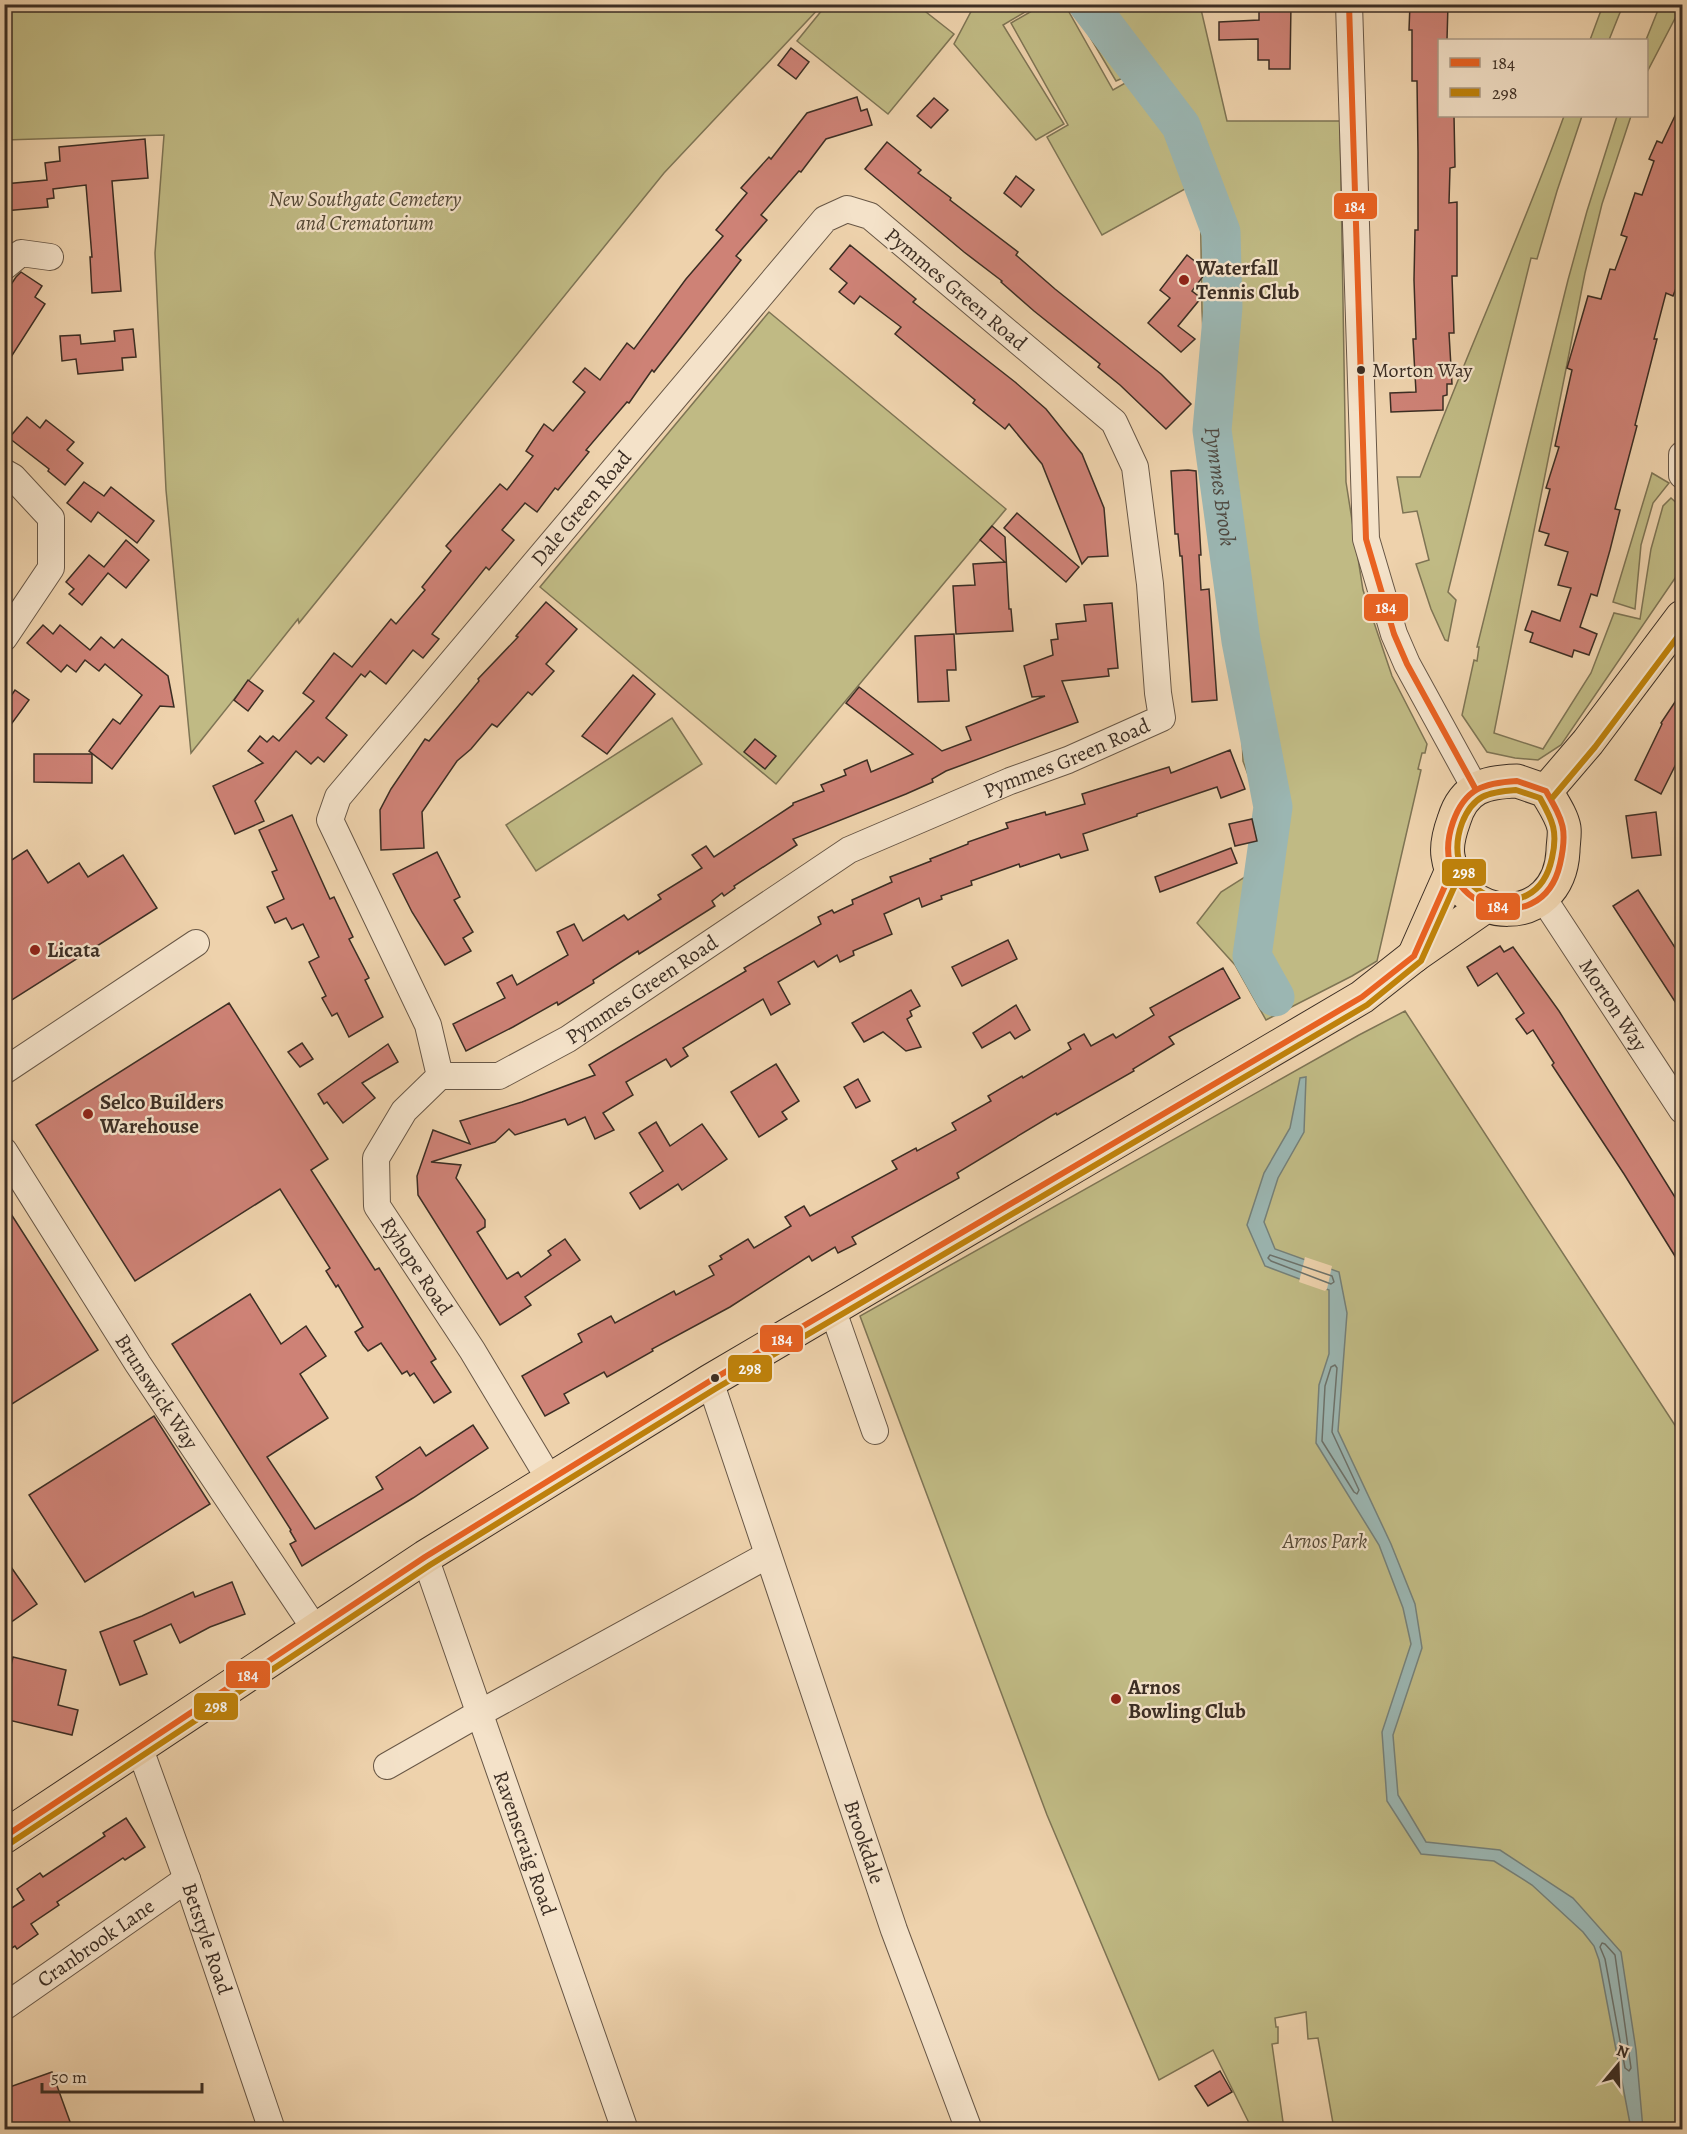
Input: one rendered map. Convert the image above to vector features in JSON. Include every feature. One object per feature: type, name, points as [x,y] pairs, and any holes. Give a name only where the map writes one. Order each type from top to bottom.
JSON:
[{"type":"main road","points":[[1546,791],[1594,734],[1683,617]]},
{"type":"main road","points":[[1517,781],[1546,791],[1564,828],[1562,866],[1544,898],[1519,908],[1505,910],[1486,906],[1463,890],[1452,870],[1448,854],[1450,831],[1458,807],[1474,788],[1497,782],[1517,781]]},
{"type":"main road","points":[[1414,956],[1452,870]]},
{"type":"main road","points":[[4,1837],[140,1749],[425,1557],[832,1308],[1362,997],[1414,956],[1486,906]]},
{"type":"street","points":[[1349,4],[1366,539],[1394,634],[1407,664],[1474,788]]},
{"type":"street","name":"Dale Green Road","points":[[440,1076],[428,1025],[330,820],[338,797],[825,219],[847,208]]},
{"type":"street","name":"Pymmes Green Road","points":[[440,1076],[499,1076],[568,1039],[849,850],[1010,780],[1068,760],[1162,718],[1150,584],[1135,467],[1114,422],[870,216],[847,208]]},
{"type":"street","points":[[4,267],[21,253],[50,256]]},
{"type":"street","points":[[1683,455],[1683,475]]},
{"type":"street","points":[[4,472],[13,477],[51,518],[51,568],[4,638]]},
{"type":"street","name":"Morton Way","points":[[1544,898],[1683,1110]]},
{"type":"street","points":[[4,1071],[196,943]]},
{"type":"street","name":"Ryhope Road","points":[[440,1076],[404,1111],[376,1158],[377,1206],[472,1350],[550,1480]]},
{"type":"street","name":"Brunswick Way","points":[[4,1151],[133,1357],[315,1629]]},
{"type":"street","points":[[832,1308],[875,1431]]},
{"type":"street","name":"Brookdale","points":[[710,1381],[894,1930],[969,2130]]},
{"type":"street","points":[[387,1766],[768,1556]]},
{"type":"street","name":"Ravenscraig Road","points":[[425,1557],[625,2130]]},
{"type":"street","name":"Betstyle Road","points":[[140,1749],[187,1879],[272,2130]]},
{"type":"street","name":"Cranbrook Lane","points":[[4,2007],[187,1879]]},
{"type":"green space","points":[[827,4],[917,5],[954,34],[888,114],[797,41]]},
{"type":"green space","points":[[975,4],[1037,5],[1003,25],[1064,124],[1036,140],[954,44]]},
{"type":"green space","points":[[1044,4],[1065,5],[1113,90],[1134,78],[1194,184],[1102,235],[1047,137],[1068,125],[1011,23]]},
{"type":"green space","name":"New Southgate Cemetery and Crematorium","points":[[4,5],[822,5],[664,173],[191,753],[166,490],[155,253],[164,135],[5,140]]},
{"type":"green space","points":[[1071,5],[1200,5],[1227,121],[1340,121],[1346,482],[1363,590],[1392,676],[1427,744],[1418,769],[1421,770],[1377,961],[1266,1020],[1235,965],[1197,923],[1221,892],[1278,856],[1243,761],[1240,687],[1207,419],[1200,185],[1139,71],[1116,81]]},
{"type":"green space","points":[[1603,5],[1623,5],[1609,39],[1590,39]]},
{"type":"green space","points":[[1660,5],[1682,5],[1648,70],[1646,39]]},
{"type":"green space","points":[[1564,117],[1582,117],[1537,259],[1531,258],[1448,592],[1456,600],[1448,641],[1445,640],[1431,609],[1416,564],[1429,560],[1417,511],[1403,513],[1397,477],[1420,477]]},
{"type":"green space","points":[[1617,117],[1631,117],[1602,204],[1585,273],[1494,733],[1543,749],[1591,673],[1614,613],[1640,619],[1651,549],[1663,506],[1671,498],[1682,508],[1682,568],[1561,745],[1538,760],[1515,758],[1487,752],[1462,715],[1568,280]]},
{"type":"green space","points":[[769,312],[1006,509],[776,784],[540,587]]},
{"type":"green space","points":[[1652,473],[1669,483],[1653,503],[1641,545],[1635,609],[1613,602]]},
{"type":"green space","points":[[672,718],[702,764],[536,871],[506,825]]},
{"type":"green space","name":"Arnos Park","points":[[1405,1011],[1682,1436],[1682,2129],[1334,2129],[1318,2038],[1308,2039],[1306,2012],[1275,2018],[1276,2027],[1278,2027],[1278,2043],[1272,2044],[1284,2129],[1252,2129],[1213,2050],[1159,2080],[1047,1815],[860,1316]]},
{"type":"water","points":[[1306,1077],[1304,1132],[1278,1178],[1264,1222],[1275,1249],[1339,1272],[1347,1313],[1338,1431],[1391,1544],[1415,1604],[1422,1648],[1393,1735],[1398,1795],[1426,1842],[1500,1850],[1573,1898],[1621,1952],[1636,2050],[1643,2129],[1631,2129],[1599,1960],[1594,1946],[1583,1932],[1532,1885],[1494,1861],[1421,1854],[1387,1801],[1382,1732],[1411,1644],[1403,1608],[1379,1545],[1316,1443],[1319,1385],[1329,1354],[1329,1290],[1265,1266],[1247,1225],[1264,1173],[1290,1128],[1300,1078]]},
{"type":"pier","points":[[1305,1257],[1332,1266],[1325,1291],[1299,1282]]},
{"type":"building","points":[[1259,4],[1291,4],[1290,69],[1269,69],[1269,60],[1258,60],[1258,39],[1219,40],[1219,22],[1259,20]]},
{"type":"building","points":[[1410,4],[1448,4],[1447,39],[1438,39],[1438,117],[1454,117],[1455,167],[1450,168],[1449,203],[1457,202],[1457,276],[1452,276],[1454,333],[1449,333],[1452,384],[1447,384],[1447,395],[1443,396],[1443,410],[1391,412],[1390,393],[1416,392],[1413,339],[1416,339],[1415,230],[1418,230],[1417,81],[1412,81],[1412,30],[1409,30]]},
{"type":"building","points":[[791,48],[809,62],[796,79],[778,65]]},
{"type":"building","points":[[857,97],[861,111],[867,109],[872,125],[826,139],[801,172],[799,171],[761,215],[767,220],[736,256],[741,260],[654,372],[652,370],[629,403],[627,402],[586,450],[589,452],[558,490],[555,488],[537,512],[525,503],[502,530],[514,540],[489,570],[486,567],[432,634],[439,639],[423,658],[413,650],[386,684],[370,671],[365,677],[361,674],[326,718],[347,735],[324,762],[318,757],[311,764],[296,751],[255,801],[264,821],[235,834],[213,786],[263,763],[248,751],[260,736],[267,742],[273,736],[279,741],[314,701],[303,693],[334,653],[352,667],[391,619],[396,624],[425,590],[422,587],[451,551],[446,546],[500,484],[507,490],[533,456],[526,451],[544,424],[553,431],[585,392],[573,382],[585,368],[600,380],[627,343],[634,349],[686,279],[723,236],[716,230],[747,193],[741,188],[769,157],[771,159],[807,113]]},
{"type":"building","points":[[934,98],[948,110],[931,128],[917,116]]},
{"type":"building","points":[[1683,99],[1683,270],[1673,296],[1666,293],[1635,425],[1637,426],[1615,509],[1620,510],[1610,550],[1597,596],[1591,594],[1580,627],[1597,634],[1589,655],[1574,650],[1572,657],[1530,642],[1533,633],[1525,630],[1532,611],[1560,621],[1571,588],[1558,585],[1568,552],[1545,545],[1549,534],[1539,531],[1550,489],[1546,488],[1559,447],[1555,446],[1572,370],[1567,368],[1588,296],[1601,299],[1610,269],[1615,270],[1627,237],[1621,235],[1635,193],[1642,195],[1654,161],[1649,159],[1657,141],[1662,143]]},
{"type":"building","points":[[145,139],[148,178],[112,181],[121,291],[92,293],[90,257],[92,257],[86,185],[53,189],[54,198],[47,199],[48,207],[4,211],[4,184],[47,180],[45,163],[60,161],[59,147]]},
{"type":"building","points":[[887,142],[921,170],[918,173],[1018,252],[1016,255],[1161,374],[1191,404],[1166,429],[1098,367],[1100,364],[865,169]]},
{"type":"building","points":[[1016,176],[1034,190],[1021,207],[1004,193]]},
{"type":"building","points":[[850,245],[916,299],[913,302],[1046,409],[1082,454],[1104,508],[1108,556],[1088,557],[1082,564],[1042,464],[1009,424],[1005,429],[973,403],[975,400],[895,334],[901,327],[860,296],[854,304],[839,292],[847,283],[830,269]]},
{"type":"building","points":[[1187,255],[1207,271],[1192,291],[1201,298],[1178,326],[1195,339],[1181,352],[1148,323],[1170,298],[1160,290]]},
{"type":"building","points":[[21,272],[42,286],[35,297],[45,304],[4,368],[4,295]]},
{"type":"building","points":[[133,329],[136,357],[122,358],[123,370],[78,374],[76,359],[62,361],[60,336],[80,335],[81,344],[115,341],[114,331]]},
{"type":"building","points":[[27,417],[40,428],[46,420],[74,442],[67,450],[83,463],[65,485],[48,471],[49,469],[9,438]]},
{"type":"building","points":[[1171,471],[1196,471],[1201,590],[1209,589],[1217,700],[1192,702],[1182,556],[1180,556],[1178,534],[1175,534]]},
{"type":"building","points":[[84,482],[104,496],[111,487],[154,521],[137,543],[98,512],[91,522],[67,503]]},
{"type":"building","points":[[1017,513],[1079,567],[1066,582],[1004,528]]},
{"type":"building","points":[[992,526],[1005,537],[1009,609],[1011,609],[1013,631],[956,634],[953,586],[975,585],[973,564],[1005,562],[980,540]]},
{"type":"building","points":[[126,540],[149,560],[126,588],[108,573],[82,605],[69,594],[74,589],[66,582],[89,555],[104,567]]},
{"type":"building","points":[[546,602],[577,629],[546,664],[554,671],[532,695],[528,692],[497,727],[492,724],[471,749],[457,761],[422,812],[424,848],[381,850],[380,810],[391,789],[425,739],[429,741],[479,681],[478,679],[518,637],[516,636]]},
{"type":"building","points":[[1112,603],[1118,668],[1108,669],[1109,676],[1062,681],[1078,722],[946,771],[932,779],[933,782],[906,794],[793,839],[797,845],[734,886],[735,888],[724,896],[722,893],[712,901],[715,906],[639,954],[638,951],[593,980],[594,983],[558,1005],[557,1002],[466,1051],[453,1024],[505,998],[497,983],[512,975],[517,985],[568,955],[557,932],[574,924],[583,941],[624,915],[628,920],[661,899],[658,895],[702,868],[692,855],[706,846],[714,857],[793,803],[824,791],[821,785],[846,775],[844,770],[867,760],[871,772],[913,754],[846,703],[859,687],[942,751],[971,740],[966,727],[1045,696],[1032,697],[1024,666],[1053,655],[1051,640],[1058,639],[1056,624],[1086,621],[1084,605]]},
{"type":"building","points":[[43,625],[53,634],[60,625],[90,650],[101,637],[114,648],[122,639],[168,676],[174,707],[160,706],[112,769],[89,751],[113,719],[120,724],[142,695],[105,664],[99,671],[85,660],[76,672],[67,665],[61,672],[27,643]]},
{"type":"building","points":[[954,634],[956,670],[947,670],[949,701],[918,702],[915,636]]},
{"type":"building","points":[[633,675],[655,694],[607,754],[582,736]]},
{"type":"building","points":[[248,680],[263,691],[248,711],[234,700]]},
{"type":"building","points":[[15,690],[29,700],[4,734],[4,706]]},
{"type":"building","points":[[1683,690],[1683,750],[1661,794],[1635,780],[1661,723]]},
{"type":"building","points":[[755,739],[776,756],[765,769],[744,752]]},
{"type":"building","points":[[1230,750],[1245,789],[1221,798],[1217,787],[1137,814],[1137,816],[1083,834],[1088,850],[1061,858],[1059,854],[1020,867],[1019,864],[971,881],[972,885],[941,896],[942,899],[922,907],[919,898],[884,914],[892,934],[853,951],[854,955],[840,962],[837,955],[818,967],[814,961],[778,982],[790,1004],[771,1015],[763,999],[683,1048],[688,1056],[671,1067],[666,1059],[626,1082],[633,1095],[603,1113],[614,1130],[595,1139],[585,1117],[568,1125],[565,1119],[515,1135],[509,1129],[495,1142],[431,1162],[461,1165],[456,1178],[485,1220],[485,1227],[477,1232],[507,1279],[518,1272],[521,1277],[551,1255],[548,1251],[565,1239],[580,1260],[525,1297],[531,1305],[500,1325],[418,1195],[417,1176],[433,1130],[470,1144],[460,1121],[522,1102],[595,1075],[589,1065],[746,971],[744,968],[821,924],[818,917],[832,910],[834,913],[853,904],[852,900],[892,882],[890,877],[931,861],[930,859],[968,844],[968,842],[1008,828],[1006,823],[1085,804],[1082,794],[1169,767],[1171,773]]},
{"type":"building","points":[[34,754],[92,754],[92,783],[34,782]]},
{"type":"building","points":[[1656,812],[1661,855],[1632,858],[1626,816]]},
{"type":"building","points":[[292,815],[330,899],[334,897],[353,937],[349,939],[369,978],[365,980],[383,1017],[349,1037],[337,1013],[332,1016],[322,998],[326,996],[309,962],[319,957],[303,924],[292,929],[286,918],[275,923],[267,907],[284,899],[272,872],[277,870],[259,830]]},
{"type":"building","points":[[1252,819],[1257,841],[1235,846],[1229,824]]},
{"type":"building","points":[[1231,848],[1237,863],[1160,892],[1155,877]]},
{"type":"building","points":[[27,850],[48,883],[79,863],[88,877],[123,855],[157,908],[4,1005],[4,865]]},
{"type":"building","points":[[437,852],[460,897],[454,900],[473,932],[463,938],[471,951],[445,965],[412,912],[393,874]]},
{"type":"building","points":[[1638,890],[1683,960],[1683,1014],[1613,906]]},
{"type":"building","points":[[1008,940],[1017,959],[962,986],[952,967]]},
{"type":"building","points":[[1500,946],[1504,952],[1513,947],[1559,1011],[1683,1210],[1683,1269],[1552,1065],[1554,1063],[1533,1030],[1527,1034],[1516,1019],[1524,1013],[1497,973],[1478,986],[1467,967]]},
{"type":"building","points":[[1223,968],[1240,998],[1169,1037],[1174,1044],[1133,1069],[1134,1071],[1057,1115],[1056,1113],[957,1173],[959,1178],[852,1237],[856,1244],[838,1253],[835,1247],[812,1261],[809,1256],[730,1307],[652,1349],[653,1351],[607,1377],[604,1372],[564,1394],[569,1403],[545,1416],[522,1376],[582,1342],[578,1334],[611,1316],[615,1323],[674,1291],[676,1295],[714,1275],[709,1266],[722,1259],[720,1256],[748,1239],[754,1248],[791,1226],[785,1217],[804,1206],[810,1216],[897,1169],[892,1161],[916,1148],[917,1151],[956,1130],[952,1123],[991,1101],[988,1096],[1071,1049],[1068,1043],[1084,1034],[1091,1046],[1113,1034],[1116,1038],[1154,1015],[1150,1008]]},
{"type":"building","points":[[911,990],[920,1006],[910,1011],[912,1016],[907,1019],[921,1047],[906,1051],[883,1032],[864,1042],[852,1023]]},
{"type":"building","points":[[229,1003],[328,1159],[311,1170],[375,1270],[379,1268],[436,1359],[431,1362],[451,1392],[434,1403],[414,1373],[410,1376],[407,1371],[402,1374],[381,1343],[368,1351],[363,1345],[355,1332],[363,1327],[338,1285],[336,1287],[326,1271],[330,1268],[280,1189],[135,1281],[36,1125]]},
{"type":"building","points":[[1016,1005],[1030,1030],[1015,1039],[1010,1032],[982,1048],[973,1033]]},
{"type":"building","points":[[302,1043],[313,1059],[300,1067],[288,1052]]},
{"type":"building","points":[[388,1044],[398,1062],[362,1083],[375,1098],[343,1123],[327,1102],[324,1104],[318,1094]]},
{"type":"building","points":[[776,1064],[799,1101],[782,1112],[787,1119],[759,1137],[731,1092]]},
{"type":"building","points":[[858,1079],[870,1101],[856,1108],[844,1087]]},
{"type":"building","points":[[656,1122],[670,1146],[702,1124],[727,1159],[682,1190],[678,1184],[640,1209],[630,1193],[663,1171],[639,1133]]},
{"type":"building","points":[[4,1203],[98,1350],[4,1409]]},
{"type":"building","points":[[250,1294],[281,1344],[306,1326],[326,1356],[300,1374],[328,1418],[267,1457],[315,1529],[383,1489],[376,1477],[420,1447],[426,1456],[473,1425],[488,1448],[413,1498],[302,1566],[290,1544],[296,1541],[291,1530],[172,1344]]},
{"type":"building","points":[[154,1416],[210,1504],[85,1582],[29,1495]]},
{"type":"building","points":[[4,1557],[37,1604],[4,1627]]},
{"type":"building","points":[[232,1582],[245,1614],[210,1627],[180,1643],[171,1624],[134,1641],[147,1674],[120,1685],[100,1632],[142,1616],[193,1592],[195,1597]]},
{"type":"building","points":[[13,1657],[66,1670],[58,1705],[78,1710],[72,1735],[4,1719],[4,1695]]},
{"type":"building","points":[[126,1818],[145,1847],[125,1860],[123,1858],[57,1902],[59,1905],[31,1924],[38,1934],[17,1949],[15,1946],[4,1953],[4,1913],[24,1900],[17,1889],[40,1873],[43,1877],[105,1836],[103,1833]]},
{"type":"building","points":[[1220,2071],[1232,2092],[1208,2106],[1195,2086]]},
{"type":"building","points":[[52,2072],[73,2130],[4,2130],[4,2089]]},
{"type":"waterway","name":"Pymmes Brook","points":[[1088,4],[1181,126],[1221,232],[1223,307],[1212,430],[1241,641],[1273,807],[1252,956],[1275,997]]},
{"type":"transit line","name":"184","points":[[1349,4],[1366,539],[1394,634],[1407,664],[1475,788]]},
{"type":"transit line","name":"298","points":[[1553,797],[1595,747],[1682,631]]},
{"type":"transit line","name":"184","points":[[1517,781],[1546,791],[1560,818],[1564,842],[1560,864],[1549,889],[1531,904],[1510,909],[1488,905],[1469,894],[1455,876],[1448,852],[1453,822],[1463,802],[1485,786],[1517,781]]},
{"type":"transit line","name":"298","points":[[1516,790],[1540,798],[1551,820],[1554,841],[1552,858],[1542,881],[1527,895],[1509,900],[1491,897],[1474,887],[1462,870],[1457,849],[1462,823],[1471,806],[1490,794],[1516,790]]},
{"type":"transit line","name":"184","points":[[4,1837],[425,1557],[710,1381],[1362,997],[1414,956],[1452,870]]},
{"type":"transit line","name":"298","points":[[9,1844],[430,1565],[715,1389],[1367,1005],[1421,961],[1460,874]]},
{"type":"place","name":"Waterfall Tennis Club","points":[[1184,280]]},
{"type":"place","name":"Morton Way","points":[[1361,370]]},
{"type":"place","name":"Licata","points":[[35,950]]},
{"type":"place","name":"Selco Builders Warehouse","points":[[88,1114]]},
{"type":"place","name":"Arnos Bowling Club","points":[[1116,1699]]}]
